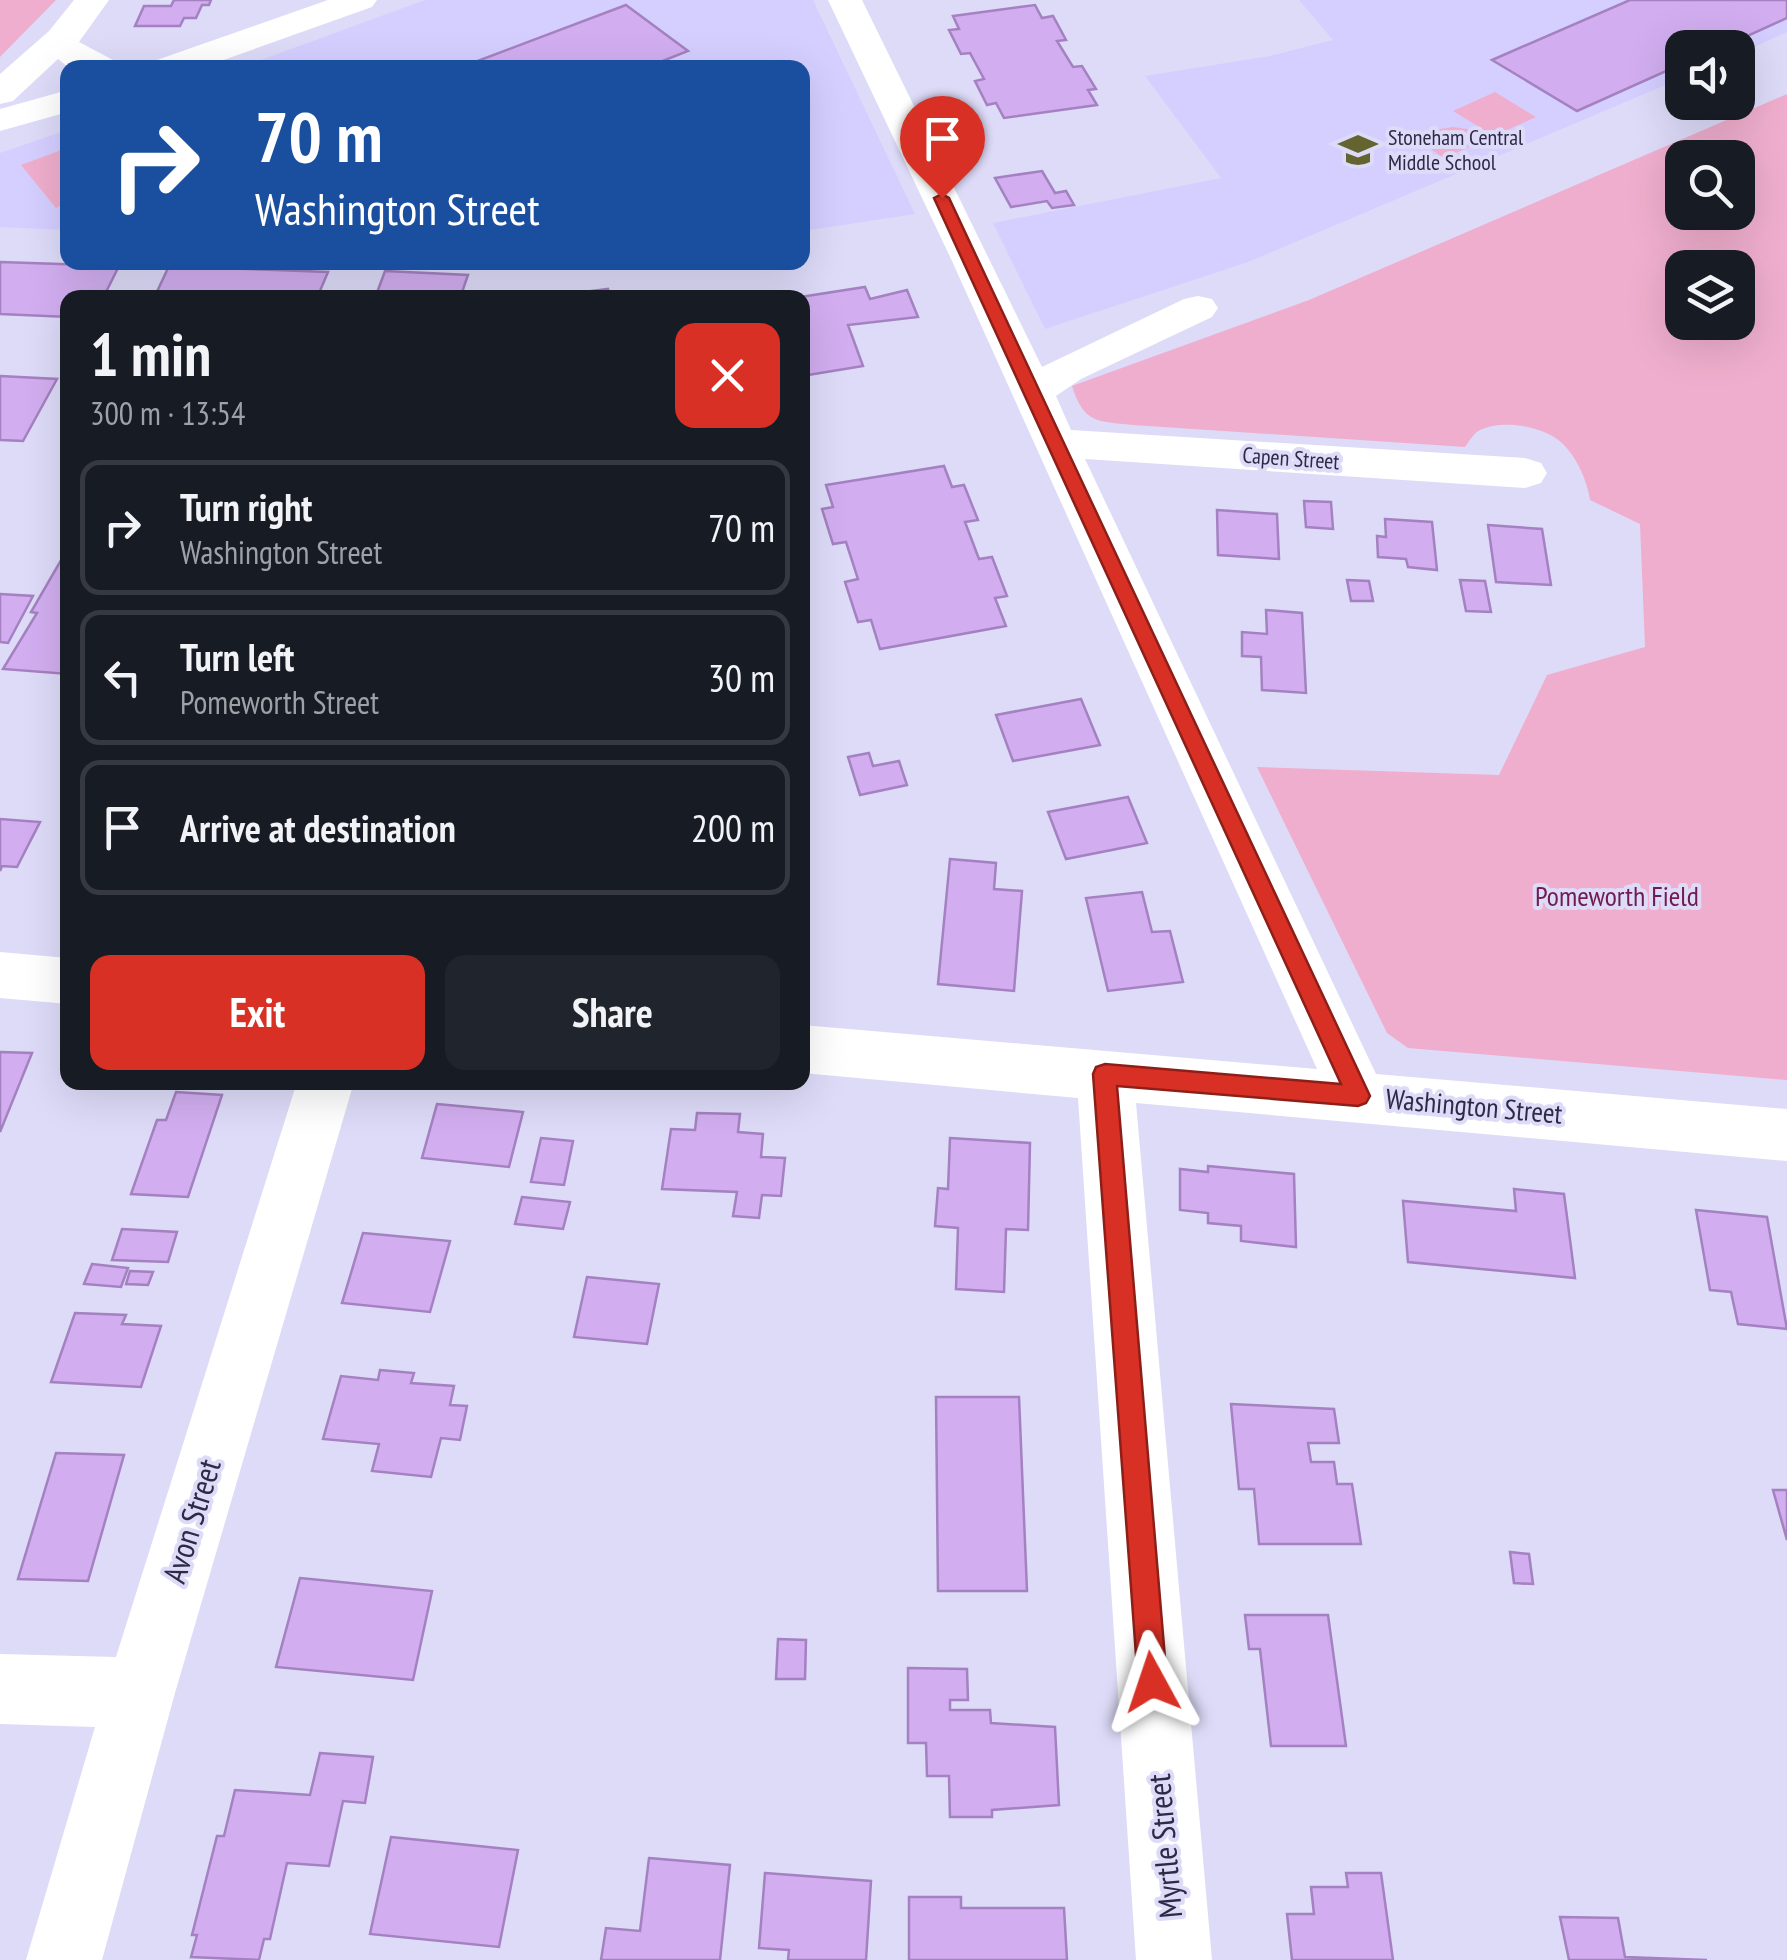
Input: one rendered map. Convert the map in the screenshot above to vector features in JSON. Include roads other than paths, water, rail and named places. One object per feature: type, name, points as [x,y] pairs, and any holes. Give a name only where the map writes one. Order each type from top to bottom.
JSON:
[{"type":"street","points":[[0,93],[60,38],[92,0]]},
{"type":"street","points":[[189,60],[360,0]]},
{"type":"street","points":[[845,0],[1056,443],[1358,1096]]},
{"type":"street","points":[[60,38],[62,46],[84,60]]},
{"type":"street","points":[[0,120],[60,103]]},
{"type":"street","points":[[1032,392],[1066,370],[1198,308]]},
{"type":"street","name":"Capen Street","points":[[1056,443],[1525,473]]},
{"type":"street","points":[[0,974],[60,980]]},
{"type":"street","name":"Washington Street","points":[[810,1050],[1787,1135]]},
{"type":"street","name":"Myrtle Street","points":[[1105,1074],[1174,1960]]},
{"type":"street","name":"Avon Street","points":[[64,1960],[140,1693],[324,1090]]},
{"type":"street","points":[[0,1689],[140,1693]]},
{"type":"place","name":"Stoneham Central Middle School","points":[[1358,150]]},
{"type":"park label","name":"Pomeworth Field","points":[[1617,896]]}]
